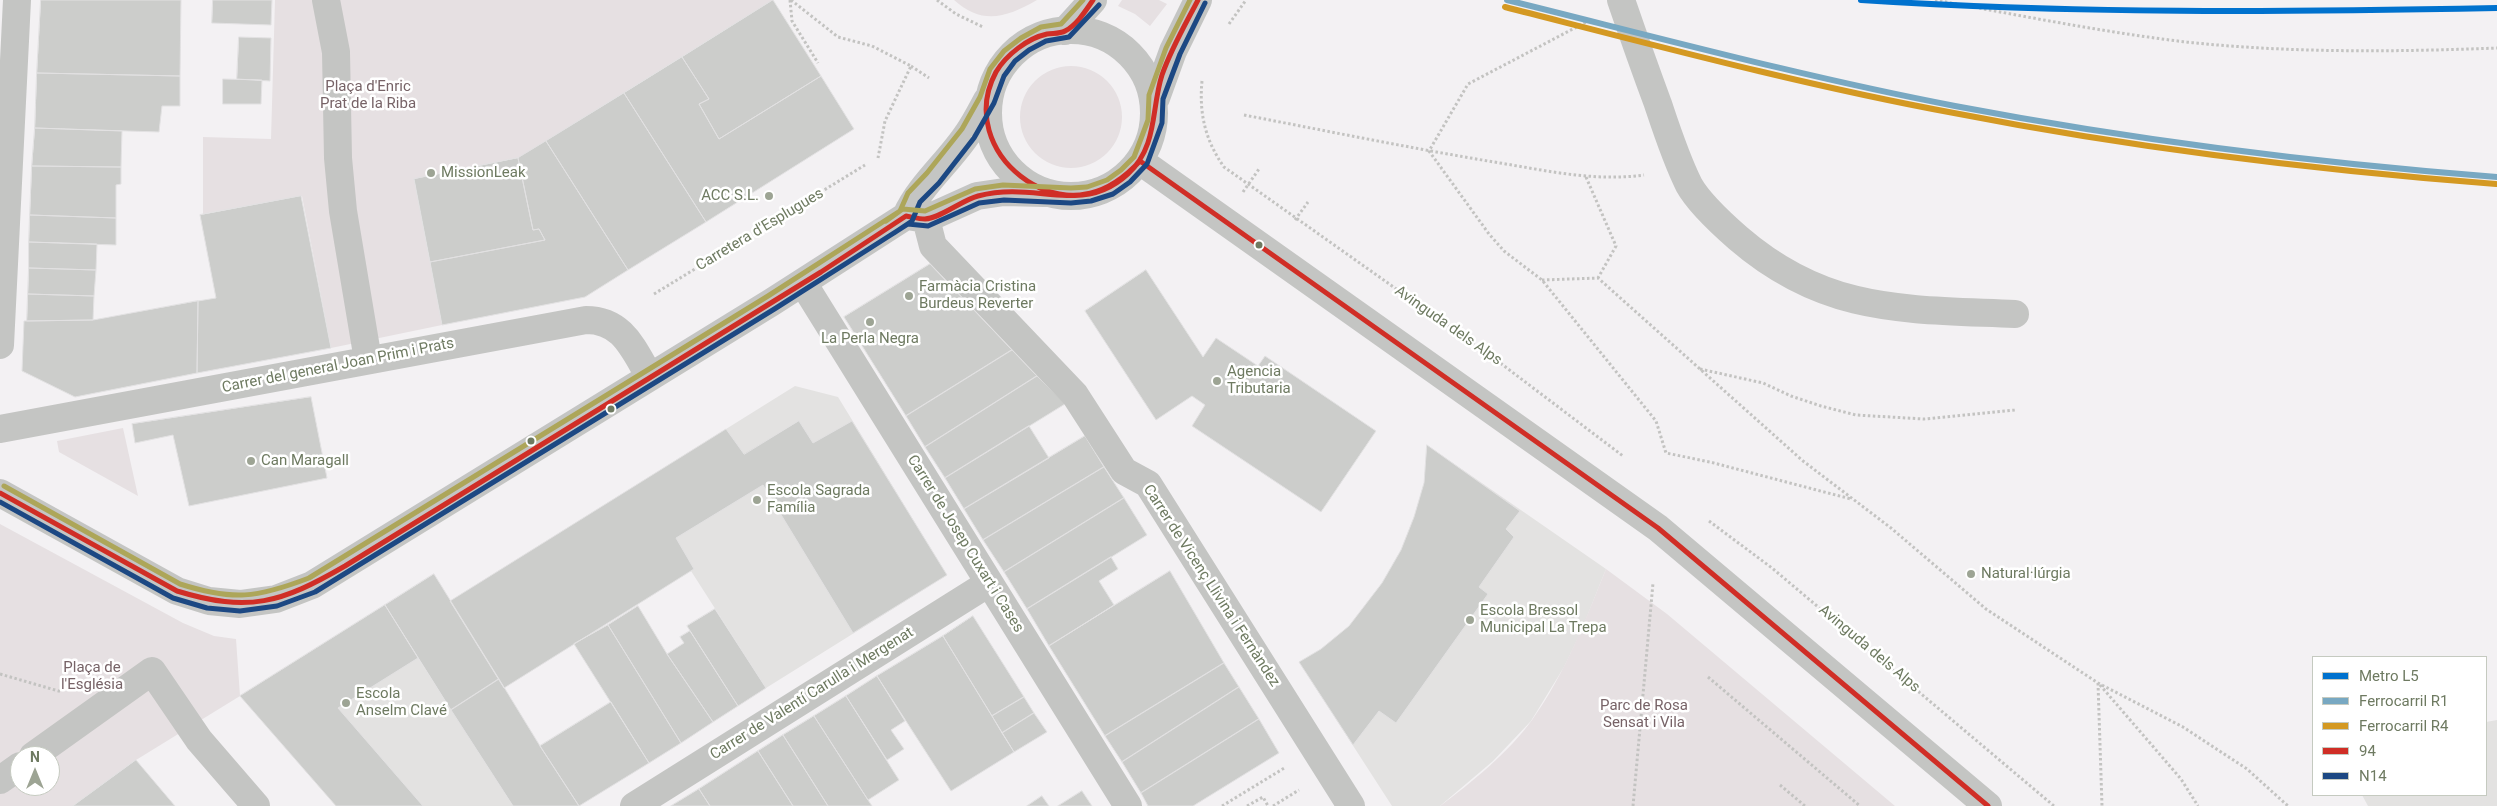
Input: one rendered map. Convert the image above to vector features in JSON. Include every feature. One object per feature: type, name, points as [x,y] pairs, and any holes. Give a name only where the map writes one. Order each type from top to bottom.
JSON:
[{"type":"street","points":[[0,345],[17,0]]},
{"type":"street","points":[[326,0],[336,52],[338,158],[343,211],[368,360]]},
{"type":"street","points":[[1065,31],[1093,0]]},
{"type":"street","points":[[0,493],[177,591],[209,601],[240,604],[276,599],[312,585],[803,283],[916,218],[977,196],[1004,192],[1071,196],[1089,194],[1110,187],[1126,176],[1140,161],[1155,121],[1156,98],[1173,51],[1198,0]]},
{"type":"street","points":[[1622,1],[1680,165],[1690,187],[1723,225],[1758,255],[1797,280],[1839,297],[1899,309],[2014,314]]},
{"type":"street","points":[[916,218],[914,198],[933,178],[968,133],[987,100],[997,72],[1010,56],[1025,44],[1044,34],[1065,31],[1087,32],[1109,38],[1129,50],[1142,64],[1156,98]]},
{"type":"street","points":[[987,100],[990,134],[997,152],[1010,170],[1029,185],[1050,194]]},
{"type":"street","points":[[1140,161],[1658,528],[1988,806]]},
{"type":"street","name":"Carrer de Vicenç Llivina i Fernàndez","points":[[916,218],[933,246],[1075,395],[1124,471],[1148,484],[1350,806]]},
{"type":"street","name":"Carrer de Josep Cuxart i Cases","points":[[803,283],[1128,806]]},
{"type":"street","name":"Carrer del general Joan Prim i Prats","points":[[0,429],[586,320],[605,322],[620,332],[650,377]]},
{"type":"street","name":"Carrer de Valentí Carulla i Mergenat","points":[[634,806],[989,583]]},
{"type":"street","points":[[47,746],[152,671],[199,740],[256,806]]},
{"type":"path","points":[[790,0],[792,21],[818,63]]},
{"type":"path","points":[[790,0],[838,37],[872,46],[911,66],[929,78]]},
{"type":"path","points":[[937,0],[956,14],[983,28]]},
{"type":"path","points":[[1233,18],[1246,0]]},
{"type":"path","points":[[1935,0],[2111,32],[2187,42],[2313,50],[2390,51],[2497,48]]},
{"type":"path","points":[[1429,151],[1468,84],[1622,1]]},
{"type":"path","points":[[878,158],[885,122],[911,66]]},
{"type":"path","name":"Avinguda dels Alps","points":[[1202,78],[1202,116],[1213,151],[1224,167],[1296,220],[1491,356],[1629,461]]},
{"type":"path","points":[[1244,115],[1429,151],[1586,177],[1628,177],[1655,174],[1680,165]]},
{"type":"path","points":[[1429,151],[1489,234],[1504,251],[1542,280],[1656,421],[1666,453],[1710,462],[1854,500]]},
{"type":"path","name":"Carretera d'Esplugues","points":[[654,294],[865,165]]},
{"type":"path","points":[[1238,198],[1258,169]]},
{"type":"path","points":[[1586,177],[1616,246],[1598,278]]},
{"type":"path","points":[[1291,226],[1308,202]]},
{"type":"path","points":[[1542,280],[1598,278],[1803,461],[1892,528],[1986,609],[2098,683],[2183,728],[2247,769],[2288,806]]},
{"type":"path","points":[[1699,369],[1763,383],[1798,399],[1856,414],[1924,419],[2016,410]]},
{"type":"path","name":"Avinguda dels Alps","points":[[1702,516],[1772,568],[2054,806]]},
{"type":"path","points":[[1633,806],[1653,583]]},
{"type":"path","points":[[0,674],[49,688]]},
{"type":"path","points":[[1708,677],[1860,806]]},
{"type":"path","points":[[2098,683],[2102,806]]},
{"type":"path","points":[[2098,683],[2180,779],[2198,806]]},
{"type":"path","points":[[1222,806],[1315,750]]},
{"type":"path","points":[[1780,785],[1805,806]]},
{"type":"path","points":[[1273,806],[1292,795]]},
{"type":"path","points":[[1247,806],[1263,797],[1268,806]]},
{"type":"shaded area","name":"Escola Sagrada Família","points":[[795,386],[838,397],[947,575],[766,688],[691,571],[504,688],[450,601]]},
{"type":"shaded area","name":"Escola Bressol Municipal La Trepa","points":[[1427,445],[1606,569],[1580,634],[1564,667],[1531,721],[1493,761],[1440,806],[1392,806],[1299,662],[1321,649],[1349,626],[1382,583],[1401,550],[1414,517],[1424,483]]},
{"type":"shaded area","name":"Escola Anselm Clavé","points":[[385,605],[513,806],[336,806],[240,696]]},
{"type":"shaded area","points":[[2497,720],[2497,806],[2368,806],[2363,796],[2487,796],[2487,722]]},
{"type":"green space","name":"Plaça d'Enric Prat de la Riba","points":[[275,0],[773,0],[521,157],[414,179],[442,325],[331,348],[302,196],[203,214],[203,137],[271,139]]},
{"type":"green space","points":[[954,0],[1037,0],[1015,11],[995,16],[985,16],[965,8]]},
{"type":"green space","points":[[1122,0],[1159,0],[1167,4],[1150,26],[1135,14],[1118,6]]},
{"type":"green space","points":[[1071,66],[1091,70],[1107,81],[1118,97],[1122,117],[1118,137],[1107,153],[1091,164],[1071,168],[1051,164],[1035,153],[1024,137],[1020,117],[1024,97],[1035,81],[1051,70]]},
{"type":"green space","points":[[123,428],[138,496],[59,452],[57,441]]},
{"type":"green space","name":"Plaça de l'Església","points":[[0,524],[183,623],[214,636],[236,639],[240,696],[136,760],[73,806],[0,806]]},
{"type":"green space","name":"Parc de Rosa Sensat i Vila","points":[[1606,569],[1667,614],[1895,806],[1440,806],[1489,766],[1513,743],[1532,720],[1564,666]]},
{"type":"building","points":[[41,0],[181,0],[180,76],[37,73]]},
{"type":"building","points":[[213,0],[272,0],[271,25],[212,23]]},
{"type":"building","points":[[773,0],[821,76],[719,139],[699,104],[709,99],[682,57]]},
{"type":"building","points":[[239,37],[271,38],[270,81],[237,79]]},
{"type":"building","points":[[682,57],[709,99],[699,104],[719,139],[821,76],[854,129],[706,222],[624,93]]},
{"type":"building","points":[[37,73],[180,76],[180,106],[162,106],[159,132],[35,128]]},
{"type":"building","points":[[223,79],[262,80],[261,104],[223,104]]},
{"type":"building","points":[[624,93],[706,222],[628,270],[546,141]]},
{"type":"building","points":[[35,128],[122,131],[121,167],[32,166]]},
{"type":"building","points":[[546,141],[628,270],[585,297],[442,325],[430,262],[545,240],[539,229],[533,230],[518,158]]},
{"type":"building","points":[[518,158],[533,230],[539,229],[545,240],[430,262],[414,179]]},
{"type":"building","points":[[32,166],[121,167],[121,184],[116,185],[116,218],[30,215]]},
{"type":"building","points":[[301,196],[331,348],[197,373],[198,301],[216,298],[200,215]]},
{"type":"building","points":[[30,215],[116,218],[116,245],[29,242]]},
{"type":"building","points":[[29,242],[97,244],[96,270],[29,268]]},
{"type":"building","points":[[930,264],[1012,350],[906,416],[844,317]]},
{"type":"building","points":[[29,268],[96,270],[94,296],[28,294]]},
{"type":"building","name":"Agencia Tributaria","points":[[1146,270],[1203,357],[1216,338],[1258,366],[1265,356],[1376,431],[1321,512],[1192,426],[1205,405],[1192,396],[1156,420],[1085,311]]},
{"type":"building","points":[[28,294],[94,296],[93,320],[27,321]]},
{"type":"building","points":[[198,301],[197,373],[75,397],[22,371],[24,321],[93,320]]},
{"type":"building","points":[[1012,350],[1037,376],[925,447],[906,416]]},
{"type":"building","points":[[1037,376],[1065,404],[945,478],[925,447]]},
{"type":"building","name":"Can Maragall","points":[[311,397],[327,478],[189,506],[173,435],[135,443],[132,424]]},
{"type":"building","name":"Escola Sagrada Família","points":[[799,421],[813,443],[852,421],[947,575],[853,633],[763,485],[676,538],[694,569],[504,688],[450,601],[726,429],[744,454]]},
{"type":"building","points":[[1029,426],[1049,458],[964,509],[945,478]]},
{"type":"building","points":[[1085,436],[1104,467],[983,540],[964,509]]},
{"type":"building","points":[[1427,445],[1520,511],[1506,529],[1514,537],[1479,587],[1488,594],[1396,723],[1379,711],[1353,745],[1299,662],[1321,649],[1349,626],[1382,583],[1401,550],[1414,517],[1424,483]]},
{"type":"building","points":[[1104,467],[1124,498],[1004,572],[983,540]]},
{"type":"building","points":[[1124,498],[1147,535],[1027,609],[1004,572]]},
{"type":"building","points":[[1111,557],[1118,569],[1099,581],[1114,605],[1049,646],[1027,609]]},
{"type":"building","points":[[1170,571],[1224,663],[1105,736],[1049,646]]},
{"type":"building","points":[[434,574],[499,679],[451,710],[385,605]]},
{"type":"building","points":[[385,605],[418,658],[338,708],[423,806],[336,806],[240,696]]},
{"type":"building","points":[[638,606],[667,654],[713,722],[681,743],[608,625]]},
{"type":"building","points":[[715,609],[766,688],[738,706],[687,626]]},
{"type":"building","points":[[973,616],[1024,697],[992,716],[943,636]]},
{"type":"building","points":[[608,625],[681,743],[649,763],[574,644]]},
{"type":"building","points":[[690,631],[738,706],[713,722],[667,654],[684,643],[680,637]]},
{"type":"building","points":[[943,636],[1014,752],[951,791],[877,676]]},
{"type":"building","points":[[1224,663],[1239,687],[1122,762],[1105,736]]},
{"type":"building","points":[[877,676],[905,721],[891,730],[904,749],[887,760],[846,696]]},
{"type":"building","points":[[499,679],[579,806],[513,806],[451,710]]},
{"type":"building","points":[[1239,687],[1259,719],[1141,793],[1122,762]]},
{"type":"building","points":[[846,696],[899,780],[868,800],[814,716]]},
{"type":"building","points":[[1024,697],[1034,713],[1002,733],[992,716]]},
{"type":"building","points":[[611,702],[649,763],[579,806],[540,746]]},
{"type":"building","points":[[1034,713],[1047,732],[1014,752],[1002,733]]},
{"type":"building","points":[[814,716],[872,806],[828,806],[783,735]]},
{"type":"building","points":[[1259,719],[1279,753],[1193,806],[1148,806],[1141,793]]},
{"type":"building","points":[[783,735],[828,806],[793,806],[758,751]]},
{"type":"building","points":[[758,751],[793,806],[710,806],[699,789]]},
{"type":"building","points":[[136,760],[175,806],[73,806]]},
{"type":"building","points":[[699,789],[710,806],[671,806]]},
{"type":"building","points":[[1082,791],[1092,806],[1058,806]]},
{"type":"building","points":[[1042,796],[1049,806],[1027,806]]},
{"type":"metro line","name":"L5","points":[[1861,0],[1940,5],[2099,10],[2497,8]]},
{"type":"rail line","name":"R1","points":[[1507,0],[1842,82],[1899,95],[2022,118],[2225,149],[2361,165],[2497,177]]},
{"type":"rail line","name":"R4","points":[[1505,7],[1841,90],[2021,126],[2156,147],[2292,165],[2496,184]]},
{"type":"transit line","points":[[886,221],[900,211],[908,193],[927,173],[962,129],[980,97],[990,69],[1004,51],[1021,38],[1041,27],[1061,24],[1083,0]]},
{"type":"transit line","name":"94","points":[[1093,0],[1081,17],[1065,31],[1032,39],[1006,59],[996,72],[987,102],[989,130],[1001,156],[1021,176],[1045,190],[1073,195],[1101,191],[1128,174],[1138,163],[1149,139],[1162,75],[1174,46],[1198,0]]},
{"type":"transit line","points":[[4,486],[180,584],[215,593],[245,595],[274,590],[309,578],[768,296],[903,209],[925,211],[975,189],[1003,185],[1071,188],[1087,187],[1107,180],[1134,157],[1148,120],[1149,95],[1166,48],[1190,0]]},
{"type":"transit line","name":"N14","points":[[0,502],[173,598],[207,608],[240,611],[277,606],[315,592],[776,308],[908,224],[928,226],[979,203],[1004,200],[1071,203],[1091,201],[1113,194],[1130,182],[1147,164],[1162,123],[1163,99],[1180,54],[1205,3]]},
{"type":"transit line","name":"N14","points":[[894,233],[912,221],[920,202],[939,183],[974,138],[994,103],[1004,76],[1015,61],[1029,50],[1046,41],[1069,37],[1099,5]]},
{"type":"transit line","name":"94","points":[[1140,161],[1658,528],[1988,806]]},
{"type":"transit line","name":"94","points":[[0,493],[177,591],[202,598],[245,603],[283,596],[302,589],[345,566],[821,272],[906,216],[923,219],[931,218],[972,198],[1002,192],[1081,195],[1100,190],[1119,180],[1140,161]]},
{"type":"place","name":"MissionLeak","points":[[431,173]]},
{"type":"place","name":"ACC S.L.","points":[[769,196]]},
{"type":"place","name":"Farmàcia Cristina Burdeus Reverter","points":[[909,296]]},
{"type":"place","name":"La Perla Negra","points":[[870,322]]},
{"type":"place","name":"Agencia Tributaria","points":[[1217,381]]},
{"type":"place","name":"Can Maragall","points":[[251,461]]},
{"type":"place","name":"Escola Sagrada Família","points":[[757,500]]},
{"type":"place","name":"Natural·lúrgia","points":[[1971,574]]},
{"type":"place","name":"Escola Bressol Municipal La Trepa","points":[[1470,620]]},
{"type":"place","name":"Escola Anselm Clavé","points":[[346,703]]}]
